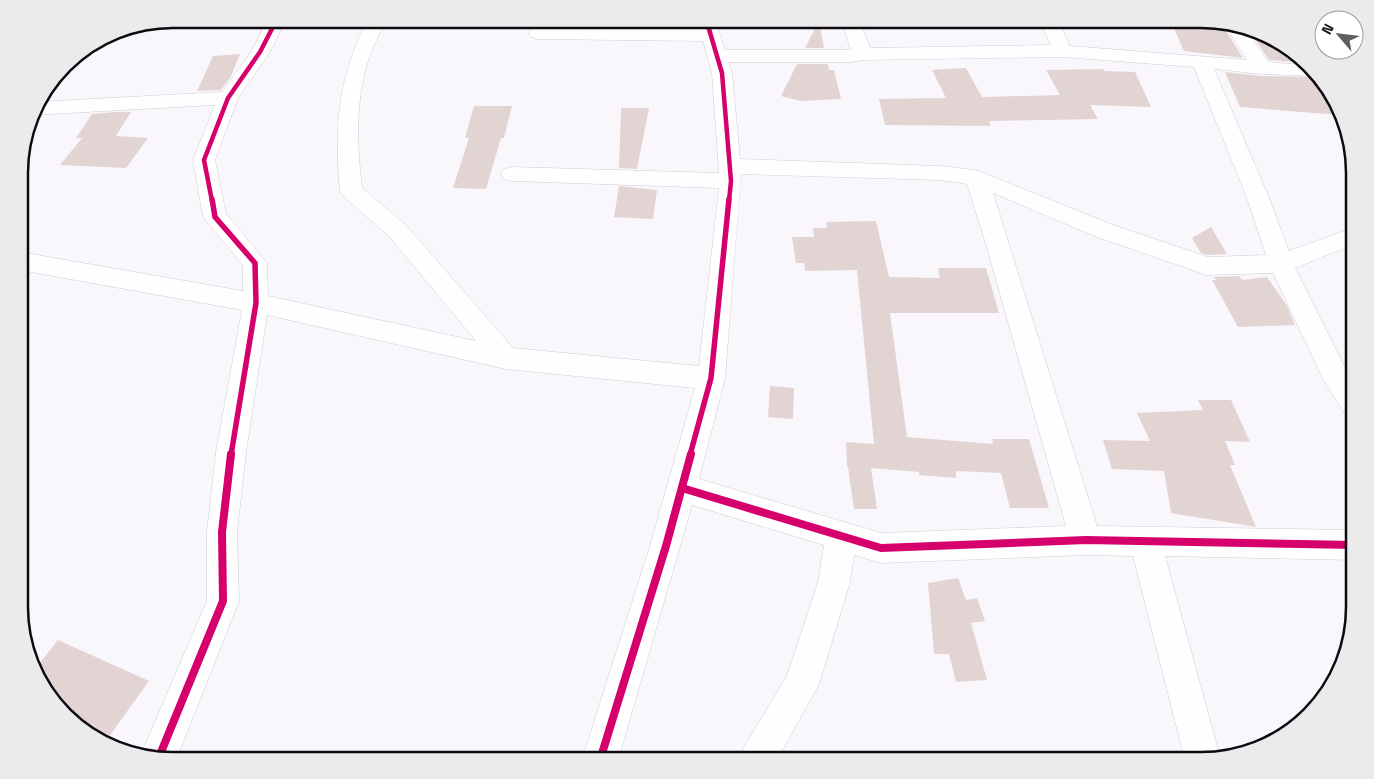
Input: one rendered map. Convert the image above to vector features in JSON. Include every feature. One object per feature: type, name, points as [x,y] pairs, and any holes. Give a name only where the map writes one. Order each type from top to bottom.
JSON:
[{"type":"street","points":[[161,751],[223,601],[222,532],[231,452],[256,303],[255,263],[215,217],[204,160],[228,98],[260,52],[272,28]]},
{"type":"street","points":[[372,28],[364,41],[348,104],[347,156],[351,191],[397,230],[506,358]]},
{"type":"street","points":[[853,28],[863,54]]},
{"type":"street","points":[[1052,28],[1063,51]]},
{"type":"street","points":[[1239,32],[1262,68]]},
{"type":"street","points":[[538,33],[711,36],[851,56],[863,54],[1063,51],[1262,68],[1304,70]]},
{"type":"street","points":[[603,752],[666,546],[711,378],[730,174],[722,73],[711,36]]},
{"type":"street","points":[[1202,63],[1258,198],[1281,264],[1334,373],[1346,392]]},
{"type":"street","points":[[43,108],[228,98]]},
{"type":"street","points":[[512,174],[940,173],[976,178],[1105,232],[1207,266],[1281,264],[1346,239]]},
{"type":"street","points":[[976,178],[1000,250],[1086,540]]},
{"type":"street","points":[[28,261],[256,303],[506,358],[711,378]]},
{"type":"street","points":[[682,488],[880,548],[1086,540],[1346,545]]},
{"type":"street","points":[[762,751],[802,684],[834,582],[841,536]]},
{"type":"street","points":[[1145,541],[1201,751]]},
{"type":"building","points":[[815,28],[820,28],[824,48],[805,48]]},
{"type":"building","points":[[1174,28],[1221,29],[1225,30],[1243,58],[1184,51]]},
{"type":"building","points":[[1254,38],[1274,47],[1296,62],[1269,60]]},
{"type":"building","points":[[240,54],[231,76],[221,90],[197,91],[213,56]]},
{"type":"building","points":[[797,64],[828,64],[829,70],[834,70],[841,99],[801,101],[781,96]]},
{"type":"building","points":[[966,68],[982,97],[1060,95],[1046,70],[1103,69],[1104,71],[1135,72],[1151,107],[1090,105],[1098,119],[989,121],[991,126],[885,125],[879,99],[946,98],[932,70]]},
{"type":"building","points":[[1225,72],[1262,76],[1310,77],[1327,100],[1334,115],[1240,107]]},
{"type":"building","points":[[474,106],[512,106],[504,138],[501,138],[486,189],[453,188],[469,138],[465,138]]},
{"type":"building","points":[[621,108],[649,108],[637,169],[619,168]]},
{"type":"building","points":[[131,112],[116,136],[148,138],[126,168],[60,165],[82,138],[76,138],[92,114]]},
{"type":"building","points":[[619,186],[657,190],[653,219],[614,217]]},
{"type":"building","points":[[876,221],[889,277],[940,278],[938,268],[986,268],[999,313],[890,313],[907,437],[993,444],[992,439],[1029,439],[1049,508],[1010,508],[1001,473],[956,471],[956,478],[919,475],[919,472],[871,468],[877,509],[854,509],[847,466],[846,442],[874,444],[857,270],[805,271],[804,263],[796,263],[792,237],[814,237],[813,228],[827,228],[826,222]]},
{"type":"building","points":[[1211,227],[1227,254],[1208,255],[1201,253],[1192,238]]},
{"type":"building","points":[[1239,276],[1242,280],[1267,277],[1287,306],[1295,325],[1238,327],[1212,280],[1216,280],[1214,277]]},
{"type":"building","points":[[770,386],[794,388],[793,419],[768,417]]},
{"type":"building","points":[[1198,400],[1231,400],[1250,442],[1225,441],[1235,465],[1230,465],[1256,527],[1171,513],[1164,471],[1112,469],[1103,440],[1150,441],[1137,413],[1203,410]]},
{"type":"building","points":[[958,578],[966,600],[977,598],[985,621],[971,623],[987,680],[956,682],[949,654],[934,654],[928,583]]},
{"type":"building","points":[[58,640],[149,681],[109,736],[84,722],[63,702],[47,679],[40,663]]},
{"type":"cycle path","points":[[161,751],[223,601],[222,532],[231,452],[256,303],[255,263],[215,217],[204,160],[228,98],[260,52],[272,28]]},
{"type":"cycle path","points":[[603,752],[666,546],[711,378],[731,181],[722,73],[709,28]]},
{"type":"cycle path","points":[[682,488],[881,548],[1086,540],[1346,545]]}]
